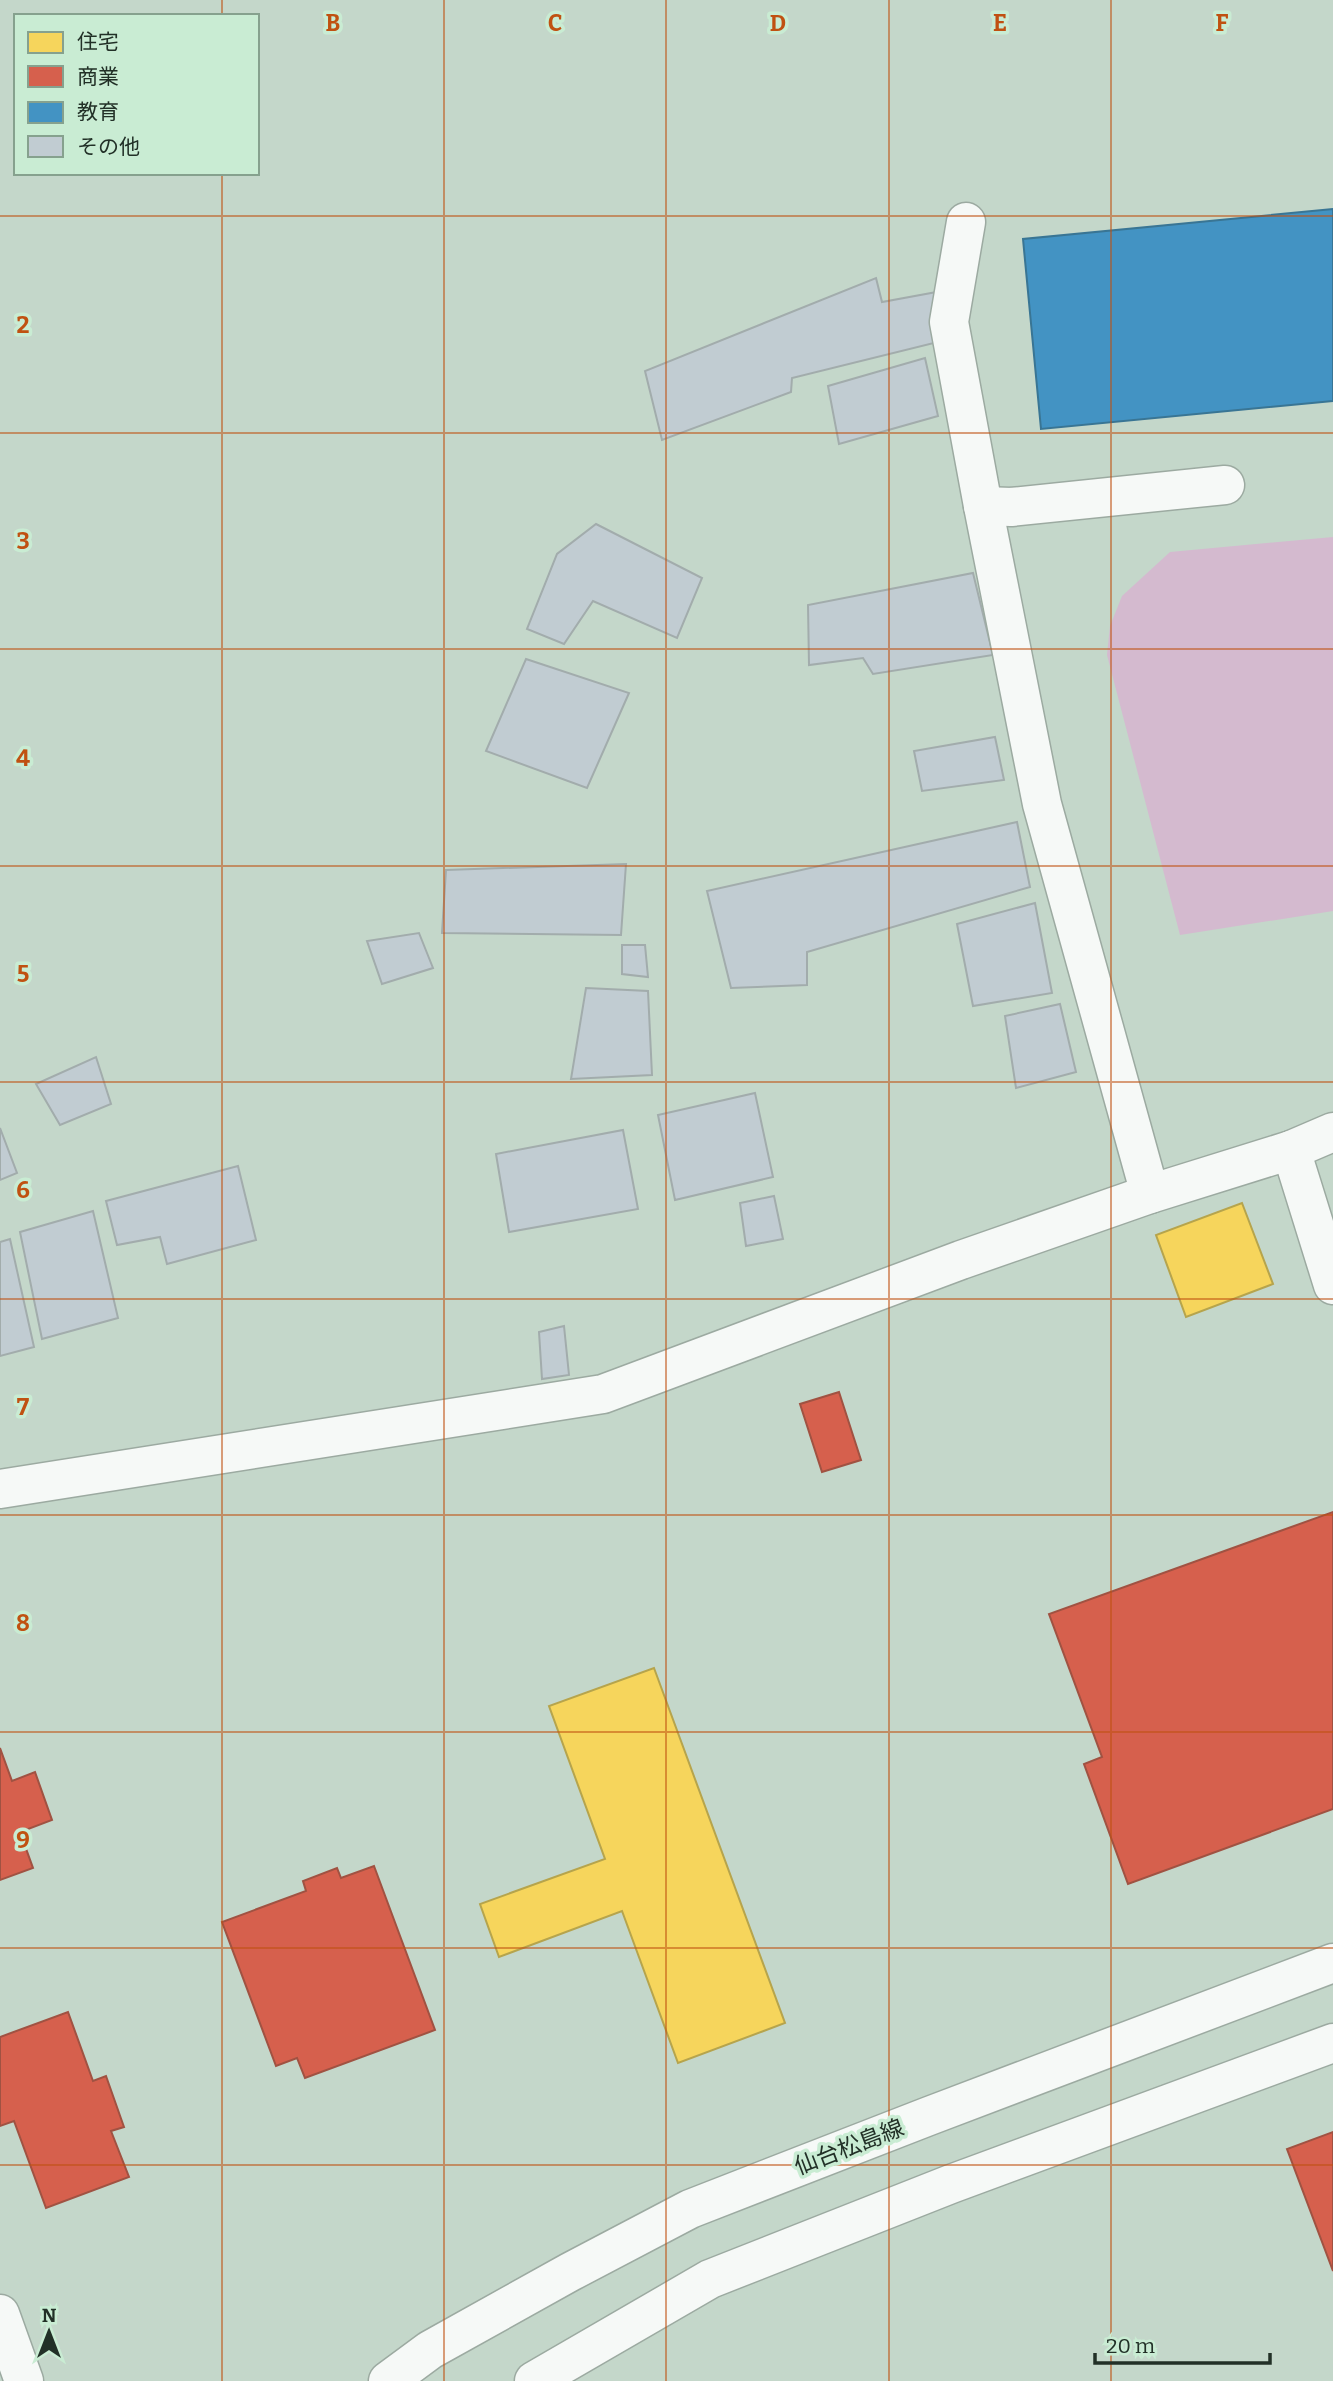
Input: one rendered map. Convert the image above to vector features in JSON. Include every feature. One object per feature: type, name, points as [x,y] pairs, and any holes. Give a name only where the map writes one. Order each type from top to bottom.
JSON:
[{"type":"street","points":[[966,222],[949,322],[983,506],[1042,804],[1150,1194]]},
{"type":"street","points":[[983,506],[1011,507],[1225,485]]},
{"type":"street","points":[[0,1489],[603,1394],[961,1260],[1150,1194],[1291,1150],[1333,1132]]},
{"type":"street","points":[[1291,1150],[1333,1285]]},
{"type":"street","name":"仙台松島線","points":[[388,2381],[430,2350],[690,2209],[1333,1963]]},
{"type":"street","points":[[534,2381],[710,2279],[951,2184],[1333,2043]]},
{"type":"street","points":[[0,2314],[24,2381]]},
{"type":"shaded area","points":[[1333,537],[1333,911],[1180,935],[1107,655],[1110,626],[1122,596],[1170,552]]},
{"type":"building: 住宅","points":[[1242,1203],[1273,1284],[1186,1317],[1156,1235]]},
{"type":"building: 住宅","points":[[654,1668],[785,2023],[678,2063],[622,1911],[499,1957],[480,1904],[605,1859],[549,1706]]},
{"type":"building: 商業","points":[[839,1392],[861,1460],[822,1472],[800,1404]]},
{"type":"building: 商業","points":[[1333,1512],[1333,1809],[1128,1884],[1084,1764],[1102,1757],[1049,1614]]},
{"type":"building: 商業","points":[[0,1748],[12,1781],[35,1772],[52,1820],[20,1832],[33,1868],[0,1880]]},
{"type":"building: 商業","points":[[374,1866],[435,2030],[305,2078],[297,2058],[276,2066],[222,1922],[306,1891],[303,1881],[337,1868],[341,1878]]},
{"type":"building: 商業","points":[[68,2012],[93,2081],[106,2076],[124,2127],[111,2131],[129,2177],[46,2208],[14,2121],[0,2126],[0,2037]]},
{"type":"building: 商業","points":[[1333,2132],[1333,2271],[1287,2149]]},
{"type":"building: 教育","points":[[1333,209],[1333,401],[1041,429],[1023,239]]},
{"type":"building: その他","points":[[876,278],[882,302],[942,291],[938,342],[792,378],[791,392],[662,440],[645,371]]},
{"type":"building: その他","points":[[925,358],[938,416],[839,444],[828,386]]},
{"type":"building: その他","points":[[596,524],[702,578],[677,638],[593,601],[564,644],[527,629],[557,554]]},
{"type":"building: その他","points":[[973,573],[993,655],[873,674],[863,658],[809,665],[808,605]]},
{"type":"building: その他","points":[[526,659],[629,693],[587,788],[486,751]]},
{"type":"building: その他","points":[[995,737],[1004,780],[922,791],[914,751]]},
{"type":"building: その他","points":[[1017,822],[1030,887],[807,952],[807,985],[731,988],[707,891]]},
{"type":"building: その他","points":[[626,864],[621,935],[442,933],[446,870]]},
{"type":"building: その他","points":[[1035,903],[1052,993],[973,1006],[957,924]]},
{"type":"building: その他","points":[[419,933],[433,968],[382,984],[367,941]]},
{"type":"building: その他","points":[[622,945],[645,945],[648,977],[622,974]]},
{"type":"building: その他","points":[[586,988],[648,991],[652,1075],[571,1079]]},
{"type":"building: その他","points":[[1060,1004],[1076,1072],[1016,1088],[1005,1016]]},
{"type":"building: その他","points":[[96,1057],[111,1104],[60,1125],[36,1084]]},
{"type":"building: その他","points":[[755,1093],[773,1177],[675,1200],[658,1115]]},
{"type":"building: その他","points":[[0,1128],[17,1173],[0,1180]]},
{"type":"building: その他","points":[[623,1130],[638,1209],[509,1232],[496,1154]]},
{"type":"building: その他","points":[[238,1166],[256,1240],[167,1264],[160,1237],[117,1245],[106,1201]]},
{"type":"building: その他","points":[[774,1196],[783,1239],[746,1246],[740,1203]]},
{"type":"building: その他","points":[[93,1211],[118,1318],[42,1339],[20,1232]]},
{"type":"building: その他","points":[[10,1239],[34,1347],[0,1356],[0,1242]]},
{"type":"building: その他","points":[[564,1326],[569,1375],[542,1379],[539,1332]]}]
